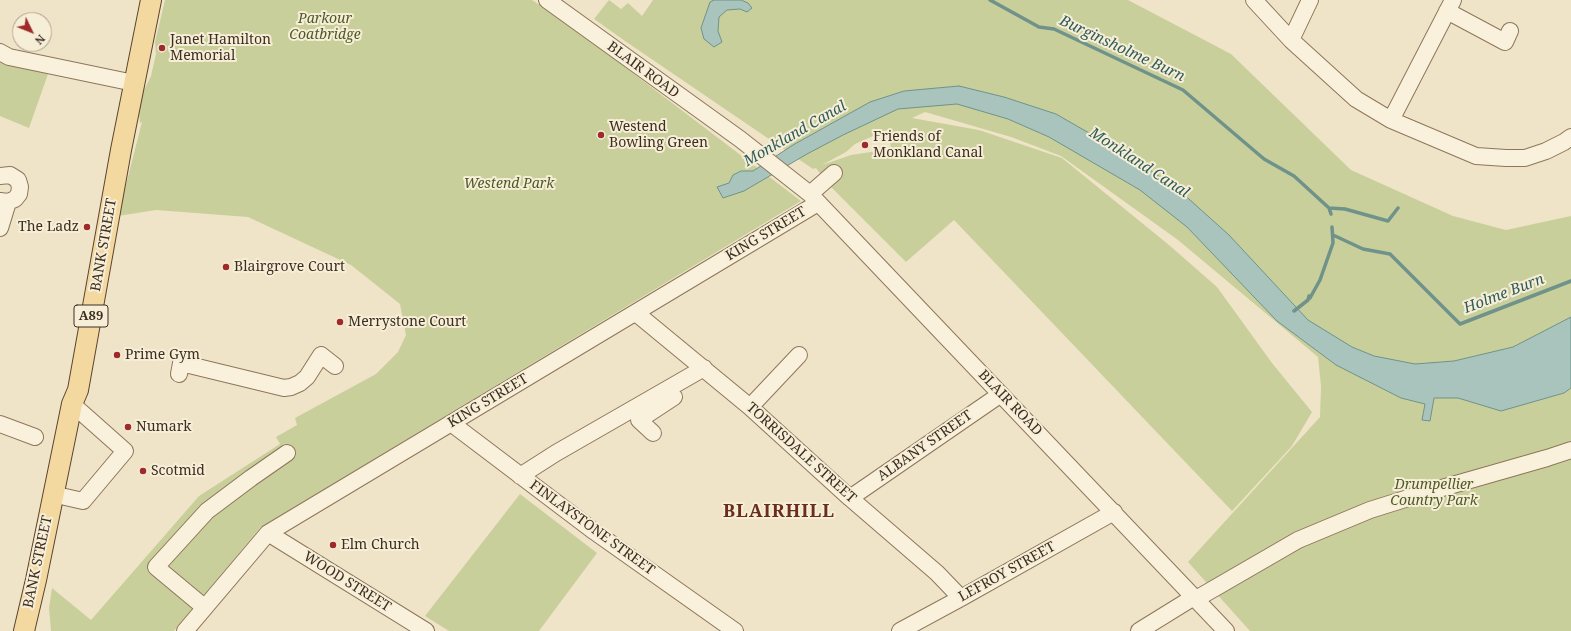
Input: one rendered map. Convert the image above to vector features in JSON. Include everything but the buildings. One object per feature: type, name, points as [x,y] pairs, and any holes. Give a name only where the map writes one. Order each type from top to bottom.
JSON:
[{"type":"main road","name":"BANK STREET","points":[[24,631],[72,404],[78,390],[134,83],[152,0]]},
{"type":"street","name":"BLAIR ROAD","points":[[546,0],[740,139],[791,178],[814,199],[1226,631]]},
{"type":"street","points":[[1254,0],[1291,40],[1356,99],[1391,120],[1476,156],[1525,158],[1546,151],[1571,137]]},
{"type":"street","points":[[1291,40],[1310,0]]},
{"type":"street","points":[[1391,120],[1450,6],[1505,42]]},
{"type":"street","points":[[0,52],[9,57],[134,83]]},
{"type":"street","name":"KING STREET","points":[[185,631],[268,533],[636,313],[814,199],[834,173]]},
{"type":"street","points":[[0,176],[10,175],[18,180],[20,187],[19,194],[15,199],[4,202],[7,210],[0,228]]},
{"type":"street","name":"TORRISDALE STREET","points":[[636,313],[750,407],[850,498],[937,573],[961,598]]},
{"type":"street","points":[[179,374],[181,362],[276,387],[291,388],[300,383],[306,377],[321,355],[335,366]]},
{"type":"street","points":[[750,407],[799,355]]},
{"type":"street","points":[[653,433],[639,420],[707,370]]},
{"type":"street","points":[[520,476],[556,453],[707,370]]},
{"type":"street","name":"ALBANY STREET","points":[[850,498],[1001,394]]},
{"type":"street","points":[[52,494],[83,501],[125,451],[72,404]]},
{"type":"street","name":"FINLAYSTONE STREET","points":[[451,423],[595,532],[735,631]]},
{"type":"street","points":[[0,424],[35,437]]},
{"type":"street","points":[[1138,631],[1298,540],[1363,513],[1421,494],[1571,450]]},
{"type":"street","points":[[204,607],[156,567],[207,511],[251,478],[287,454]]},
{"type":"street","name":"LEFROY STREET","points":[[900,631],[1114,512]]},
{"type":"street","name":"WOOD STREET","points":[[268,533],[426,631]]},
{"type":"green space","name":"Westend Park","points":[[165,0],[532,0],[567,23],[801,201],[260,528],[174,631],[51,631],[49,608],[52,588],[91,620],[199,496],[280,444],[276,437],[297,425],[295,418],[376,374],[398,352],[406,335],[400,304],[351,265],[248,217],[156,210],[118,216],[142,122],[140,123],[138,102],[151,76],[156,54],[155,42]]},
{"type":"green space","name":"Drumpellier Country Park","points":[[609,0],[621,9],[628,3],[642,16],[653,0],[1128,0],[1231,54],[1351,170],[1453,216],[1506,230],[1571,216],[1571,631],[1250,631],[1188,562],[1320,417],[1321,386],[1318,357],[1178,240],[1061,156],[1011,137],[925,112],[912,118],[979,130],[1062,158],[1169,245],[1217,287],[1272,363],[1312,412],[1292,446],[1232,511],[954,220],[906,262],[827,183],[816,168],[813,169],[594,19]],"holes":[[[889,129],[891,149],[851,155],[822,165],[846,152],[855,144]]]},
{"type":"green space","points":[[0,52],[48,74],[29,128],[0,116]]},
{"type":"green space","points":[[520,494],[597,553],[539,631],[449,631],[425,616]]},
{"type":"water","points":[[714,0],[741,0],[748,3],[752,8],[747,12],[740,9],[727,10],[719,17],[718,31],[722,42],[714,47],[704,39],[701,28],[710,2]]},
{"type":"water","name":"Monkland Canal","points":[[959,86],[1004,97],[1056,114],[1136,160],[1180,191],[1229,235],[1308,320],[1352,347],[1374,356],[1415,364],[1454,361],[1513,347],[1571,317],[1571,388],[1564,393],[1501,411],[1458,398],[1434,398],[1430,421],[1422,420],[1425,404],[1401,398],[1336,365],[1277,321],[1187,227],[1140,190],[1049,137],[1008,119],[957,104],[898,109],[807,154],[744,191],[723,198],[717,187],[729,183],[733,175],[741,171],[753,171],[793,145],[870,102],[904,91]]},
{"type":"waterway","name":"Burginsholme Burn","points":[[990,0],[1039,27],[1054,29],[1183,90],[1264,159],[1294,176],[1329,208],[1331,214]]},
{"type":"waterway","points":[[1329,208],[1345,209],[1388,221],[1398,208]]},
{"type":"waterway","name":"Burginsholme Burn","points":[[1310,298],[1320,280],[1333,243],[1332,227]]},
{"type":"waterway","name":"Holme Burn","points":[[1333,235],[1363,249],[1390,254],[1460,324],[1571,281]]},
{"type":"waterway","points":[[1294,311],[1308,300],[1309,296]]},
{"type":"place","name":"Janet Hamilton Memorial","points":[[162,48]]},
{"type":"place","name":"Westend Bowling Green","points":[[601,135]]},
{"type":"place","name":"Friends of Monkland Canal","points":[[865,145]]},
{"type":"place","name":"The Ladz","points":[[87,227]]},
{"type":"place","name":"Blairgrove Court","points":[[226,267]]},
{"type":"place","name":"Merrystone Court","points":[[340,322]]},
{"type":"place","name":"Prime Gym","points":[[117,355]]},
{"type":"place","name":"Numark","points":[[128,427]]},
{"type":"place","name":"Scotmid","points":[[143,471]]},
{"type":"place","name":"Elm Church","points":[[333,545]]},
{"type":"district","name":"BLAIRHILL","points":[[779,512]]},
{"type":"park label","name":"Parkour Coatbridge","points":[[325,28]]}]
